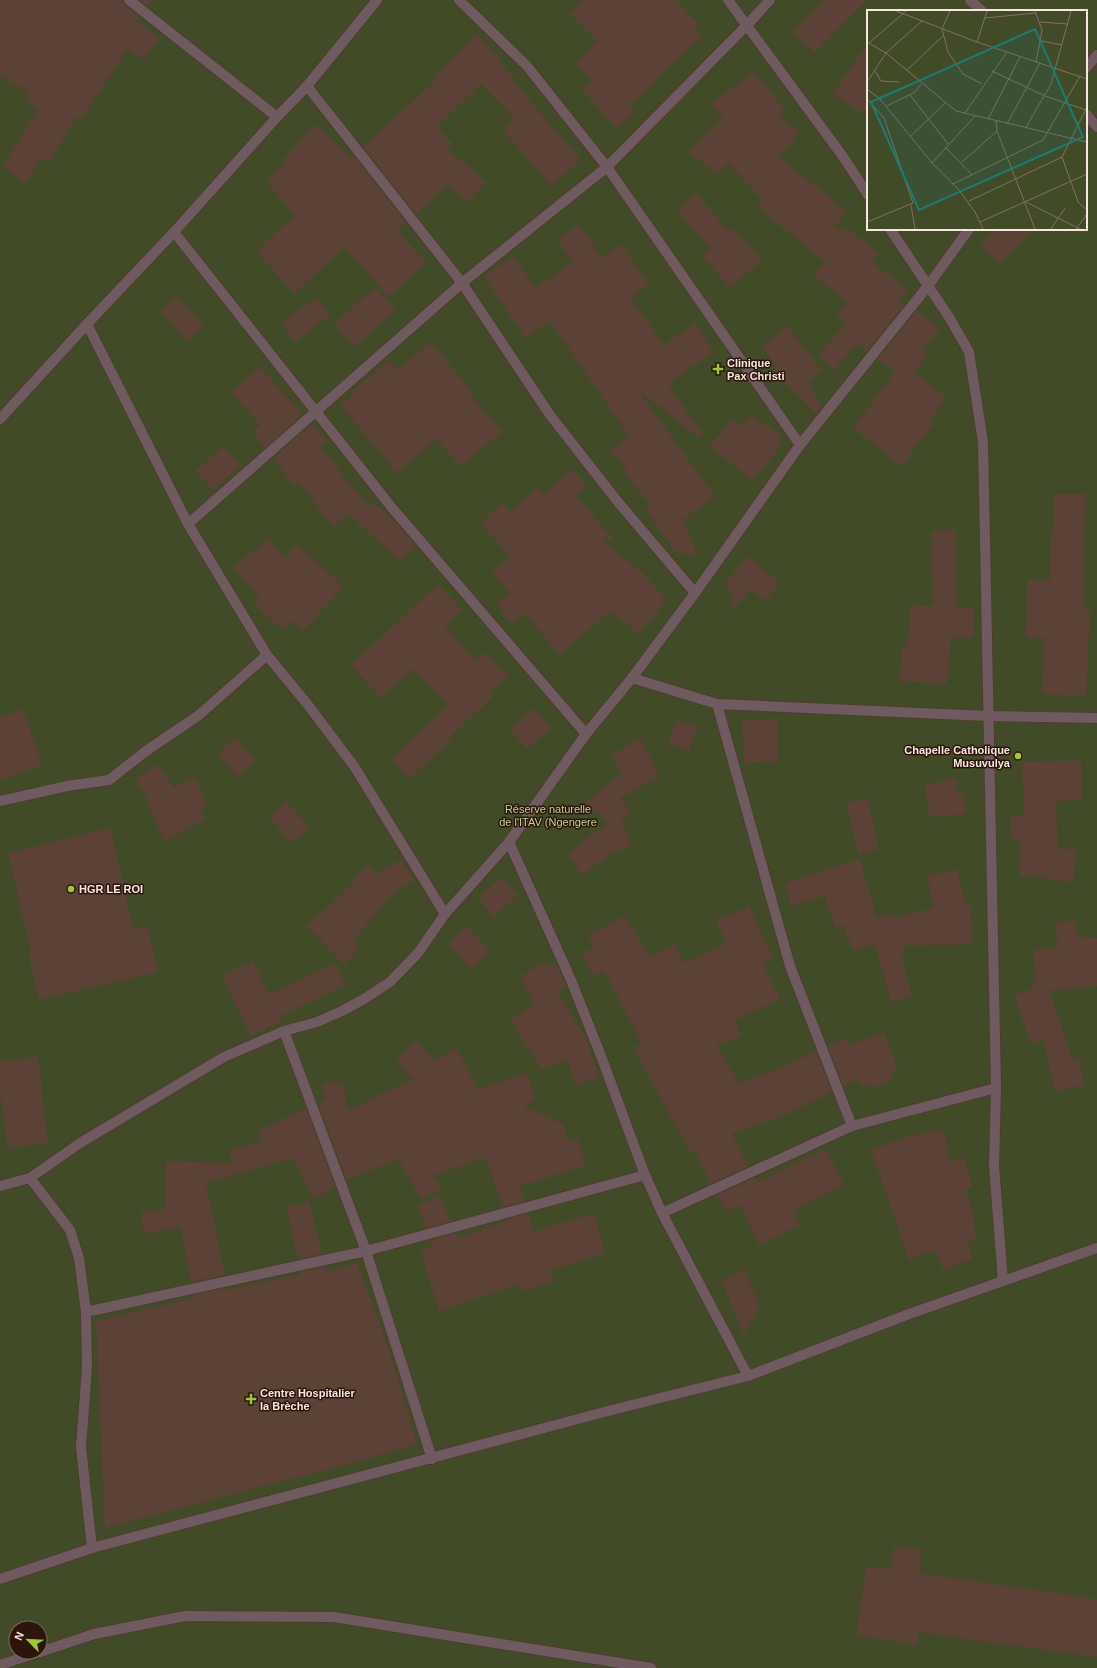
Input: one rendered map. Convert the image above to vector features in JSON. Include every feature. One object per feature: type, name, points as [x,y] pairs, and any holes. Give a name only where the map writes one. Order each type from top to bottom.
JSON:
[{"type":"street","points":[[129,0],[277,117]]},
{"type":"street","points":[[0,419],[307,86],[377,0]]},
{"type":"street","points":[[459,0],[527,66],[607,166],[800,445]]},
{"type":"street","points":[[728,0],[844,158],[867,193]]},
{"type":"street","points":[[188,524],[462,283],[607,166],[747,26],[770,0]]},
{"type":"street","points":[[970,0],[981,10]]},
{"type":"street","points":[[1087,67],[1097,55]]},
{"type":"street","points":[[307,86],[462,283],[550,415],[618,502],[695,593]]},
{"type":"street","points":[[1087,115],[1097,127]]},
{"type":"street","points":[[891,230],[949,318],[969,352],[983,442],[996,1088],[994,1166],[1002,1281]]},
{"type":"street","points":[[0,1186],[30,1178],[86,1140],[224,1057],[284,1031],[317,1022],[342,1011],[390,982],[418,953],[445,914],[508,842],[586,734],[632,678],[695,593],[800,445],[928,286],[968,230]]},
{"type":"street","points":[[174,232],[393,509],[586,734]]},
{"type":"street","points":[[87,324],[188,524],[267,655],[308,705],[354,766],[445,914]]},
{"type":"street","points":[[0,801],[67,786],[109,780],[146,751],[199,715],[267,655]]},
{"type":"street","points":[[632,678],[717,704],[988,716],[1097,718]]},
{"type":"street","points":[[717,704],[790,966],[852,1126]]},
{"type":"street","points":[[508,842],[571,980],[645,1175],[662,1212],[748,1376]]},
{"type":"street","points":[[284,1031],[366,1251],[432,1459]]},
{"type":"street","points":[[662,1212],[852,1126],[996,1088]]},
{"type":"street","points":[[86,1312],[366,1251],[645,1175]]},
{"type":"street","points":[[30,1178],[70,1230],[79,1258],[86,1312],[87,1368],[81,1447],[92,1548]]},
{"type":"street","points":[[0,1579],[92,1548],[432,1459],[608,1411],[748,1376],[909,1314],[1097,1248]]},
{"type":"street","points":[[48,1649],[94,1634],[185,1616],[334,1617],[651,1668]]},
{"type":"street","points":[[0,1665],[15,1660]]},
{"type":"green space","name":"Réserve naturelle de l'ITAV (Ngengere","points":[[0,0],[1097,0],[1097,1668],[0,1668]]},
{"type":"building","points":[[0,0],[123,0],[125,5],[140,17],[136,21],[160,37],[144,60],[128,49],[81,119],[77,117],[49,163],[41,158],[26,183],[2,168],[38,109],[24,100],[30,92],[0,76]]},
{"type":"building","points":[[139,0],[152,0],[147,6]]},
{"type":"building","points":[[583,0],[676,0],[700,25],[695,29],[702,37],[654,81],[656,82],[630,106],[635,112],[617,129],[582,90],[592,81],[574,64],[597,41],[570,14]]},
{"type":"building","points":[[825,0],[867,0],[815,53],[793,32]]},
{"type":"building","points":[[477,34],[500,58],[498,61],[514,77],[512,80],[581,160],[552,186],[503,130],[515,119],[481,84],[437,127],[453,144],[447,149],[486,182],[468,202],[448,185],[416,214],[363,147],[438,78],[435,76]]},
{"type":"building","points":[[867,44],[867,116],[833,94]]},
{"type":"building","points":[[754,71],[785,111],[779,115],[800,132],[779,157],[847,211],[833,229],[848,229],[878,253],[872,262],[908,289],[900,300],[905,304],[867,351],[858,344],[834,370],[818,355],[846,324],[836,313],[848,303],[813,275],[824,261],[757,207],[763,201],[729,163],[716,174],[688,151],[723,119],[711,104]]},
{"type":"building","points":[[316,124],[351,157],[353,155],[406,223],[397,231],[426,262],[389,297],[344,247],[294,294],[256,251],[295,215],[266,181],[286,163],[283,159]]},
{"type":"building","points":[[696,193],[729,231],[733,228],[762,260],[730,288],[701,255],[710,248],[677,210]]},
{"type":"building","points":[[579,224],[602,258],[621,244],[649,285],[631,298],[664,345],[695,323],[714,352],[668,384],[703,434],[699,438],[643,394],[642,396],[715,496],[683,520],[698,556],[675,552],[645,509],[650,505],[624,473],[628,471],[610,450],[628,435],[550,321],[525,338],[484,276],[513,256],[536,288],[573,262],[557,240]]},
{"type":"building","points":[[994,230],[1032,230],[1001,264],[980,245]]},
{"type":"building","points":[[375,287],[396,310],[355,347],[334,324]]},
{"type":"building","points":[[176,296],[204,326],[187,341],[160,311]]},
{"type":"building","points":[[316,298],[330,316],[295,342],[281,323]]},
{"type":"building","points":[[916,311],[941,328],[923,348],[928,354],[915,373],[947,398],[929,421],[933,424],[902,466],[853,428],[895,372],[878,359]]},
{"type":"building","points":[[787,325],[821,370],[808,382],[822,407],[817,414],[774,372],[777,368],[761,347]]},
{"type":"building","points":[[431,342],[473,392],[470,394],[502,432],[461,467],[436,439],[397,473],[340,405],[352,396],[350,393],[389,360],[398,370]]},
{"type":"building","points":[[260,367],[303,414],[265,448],[252,432],[260,425],[231,393]]},
{"type":"building","points":[[752,415],[782,435],[782,444],[753,481],[709,446],[733,419],[739,425]]},
{"type":"building","points":[[312,424],[327,441],[320,447],[369,507],[373,502],[400,527],[416,546],[401,562],[347,513],[334,527],[299,483],[294,486],[273,458]]},
{"type":"building","points":[[223,446],[241,465],[213,490],[195,471]]},
{"type":"building","points":[[572,469],[587,486],[576,496],[615,541],[601,539],[643,573],[667,600],[639,634],[611,611],[560,655],[525,614],[513,624],[496,604],[509,593],[492,572],[510,557],[480,523],[502,503],[510,512],[538,488],[543,494]]},
{"type":"building","points":[[1053,494],[1085,494],[1084,610],[1090,610],[1086,696],[1042,694],[1044,638],[1026,637],[1027,580],[1050,580],[1051,534],[1054,534]]},
{"type":"building","points":[[955,530],[957,608],[974,608],[974,637],[951,637],[947,684],[899,681],[902,646],[908,646],[910,605],[933,606],[931,531]]},
{"type":"building","points":[[269,539],[285,557],[297,544],[344,587],[302,632],[291,621],[283,630],[254,604],[259,599],[233,567]]},
{"type":"building","points":[[748,556],[780,583],[765,601],[751,589],[743,602],[741,600],[732,611],[732,592],[724,585]]},
{"type":"building","points":[[438,584],[462,610],[445,626],[476,660],[486,652],[508,676],[489,693],[493,697],[450,737],[452,739],[409,779],[391,759],[448,706],[413,669],[381,698],[351,665]]},
{"type":"building","points":[[534,708],[552,727],[527,749],[510,730]]},
{"type":"building","points":[[23,709],[42,765],[0,781],[0,717]]},
{"type":"building","points":[[778,719],[778,761],[744,763],[742,720]]},
{"type":"building","points":[[677,720],[698,727],[689,751],[668,743]]},
{"type":"building","points":[[235,737],[256,760],[238,777],[217,754]]},
{"type":"building","points":[[640,739],[657,769],[657,778],[620,798],[631,814],[621,821],[632,845],[608,856],[582,875],[567,854],[607,824],[598,811],[594,813],[586,801],[622,774],[611,755]]},
{"type":"building","points":[[1081,760],[1082,800],[1056,801],[1058,848],[1077,850],[1073,882],[1048,879],[1048,877],[1019,876],[1020,839],[1011,839],[1011,816],[1024,816],[1022,762]]},
{"type":"building","points":[[158,764],[174,788],[194,777],[208,805],[200,809],[206,820],[165,841],[146,802],[149,801],[135,780]]},
{"type":"building","points":[[956,778],[957,793],[964,792],[966,814],[929,817],[925,785]]},
{"type":"building","points":[[868,798],[879,849],[858,855],[846,803]]},
{"type":"building","points":[[286,801],[309,827],[292,843],[269,817]]},
{"type":"building","name":"HGR LE ROI","points":[[110,828],[134,929],[148,926],[158,972],[39,1000],[28,953],[31,952],[8,853]]},
{"type":"building","points":[[401,859],[414,881],[395,892],[353,941],[360,948],[344,965],[307,926],[346,890],[367,865],[377,874]]},
{"type":"building","points":[[860,859],[877,918],[894,913],[895,918],[934,907],[927,876],[957,869],[966,906],[971,906],[972,944],[903,946],[905,954],[901,955],[912,996],[891,1002],[875,944],[853,951],[843,925],[835,928],[825,896],[791,906],[784,883]]},
{"type":"building","points":[[501,877],[518,895],[494,917],[478,899]]},
{"type":"building","points":[[749,906],[773,958],[763,963],[780,999],[735,1020],[741,1036],[717,1045],[739,1083],[781,1068],[816,1051],[832,1092],[783,1116],[731,1134],[749,1166],[711,1183],[694,1151],[691,1153],[633,1048],[642,1043],[604,971],[593,976],[581,953],[594,948],[588,935],[625,916],[650,956],[675,944],[684,963],[726,943],[716,921]]},
{"type":"building","points":[[1075,920],[1078,937],[1097,938],[1097,986],[1050,991],[1072,1059],[1079,1058],[1085,1085],[1055,1092],[1043,1040],[1031,1044],[1014,995],[1032,989],[1031,982],[1036,981],[1033,950],[1058,947],[1054,924]]},
{"type":"building","points":[[467,926],[490,951],[470,969],[448,945]]},
{"type":"building","points":[[253,961],[269,994],[335,963],[345,985],[280,1017],[282,1021],[250,1036],[222,975]]},
{"type":"building","points":[[545,962],[548,967],[556,963],[566,987],[557,991],[585,1036],[599,1077],[576,1086],[567,1060],[541,1069],[510,1019],[535,1004],[520,976]]},
{"type":"building","points":[[884,1032],[898,1069],[890,1072],[893,1080],[873,1088],[870,1083],[861,1086],[858,1079],[843,1086],[828,1046],[846,1037],[850,1045]]},
{"type":"building","points":[[418,1041],[433,1061],[456,1048],[478,1089],[527,1073],[536,1101],[523,1106],[563,1124],[569,1142],[578,1139],[586,1166],[520,1186],[525,1201],[503,1207],[486,1158],[434,1175],[442,1188],[421,1200],[398,1159],[347,1180],[318,1103],[324,1100],[322,1084],[343,1081],[348,1111],[390,1089],[413,1080],[396,1058]]},
{"type":"building","points":[[38,1056],[48,1143],[8,1149],[0,1094],[0,1062]]},
{"type":"building","points":[[306,1108],[335,1185],[331,1187],[332,1189],[314,1199],[293,1159],[206,1182],[225,1275],[191,1282],[180,1227],[144,1234],[140,1213],[165,1208],[166,1161],[232,1163],[229,1150],[263,1141],[258,1131]]},
{"type":"building","points":[[944,1129],[950,1162],[964,1157],[973,1187],[966,1189],[975,1222],[973,1223],[977,1239],[967,1242],[973,1259],[943,1270],[935,1250],[909,1260],[871,1150],[909,1136]]},
{"type":"building","points":[[826,1149],[844,1185],[793,1211],[800,1225],[759,1245],[740,1205],[726,1212],[717,1195],[755,1178],[757,1182]]},
{"type":"building","points":[[440,1196],[451,1221],[426,1228],[417,1206]]},
{"type":"building","points":[[309,1201],[322,1254],[298,1259],[286,1207]]},
{"type":"building","points":[[528,1213],[534,1231],[594,1213],[605,1254],[551,1270],[555,1281],[522,1291],[520,1284],[439,1311],[420,1251],[434,1246],[431,1240],[456,1233],[459,1238],[508,1221],[507,1219]]},
{"type":"building","name":"Centre Hospitalier la Brèche","points":[[357,1263],[390,1353],[417,1444],[367,1459],[105,1528],[96,1321],[194,1298],[194,1295],[228,1288],[228,1290],[301,1274],[301,1272],[325,1267],[326,1271]]},
{"type":"building","points":[[744,1270],[760,1306],[744,1335],[721,1280]]},
{"type":"building","points":[[894,1546],[922,1550],[919,1573],[1097,1599],[1097,1657],[919,1632],[917,1645],[856,1636],[866,1566],[891,1569]]},
{"type":"place","name":"Clinique Pax Christi","points":[[718,369]]},
{"type":"place","name":"Chapelle Catholique Musuvulya","points":[[1018,756]]},
{"type":"place","name":"HGR LE ROI","points":[[71,889]]},
{"type":"place","name":"Centre Hospitalier la Brèche","points":[[251,1399]]}]
